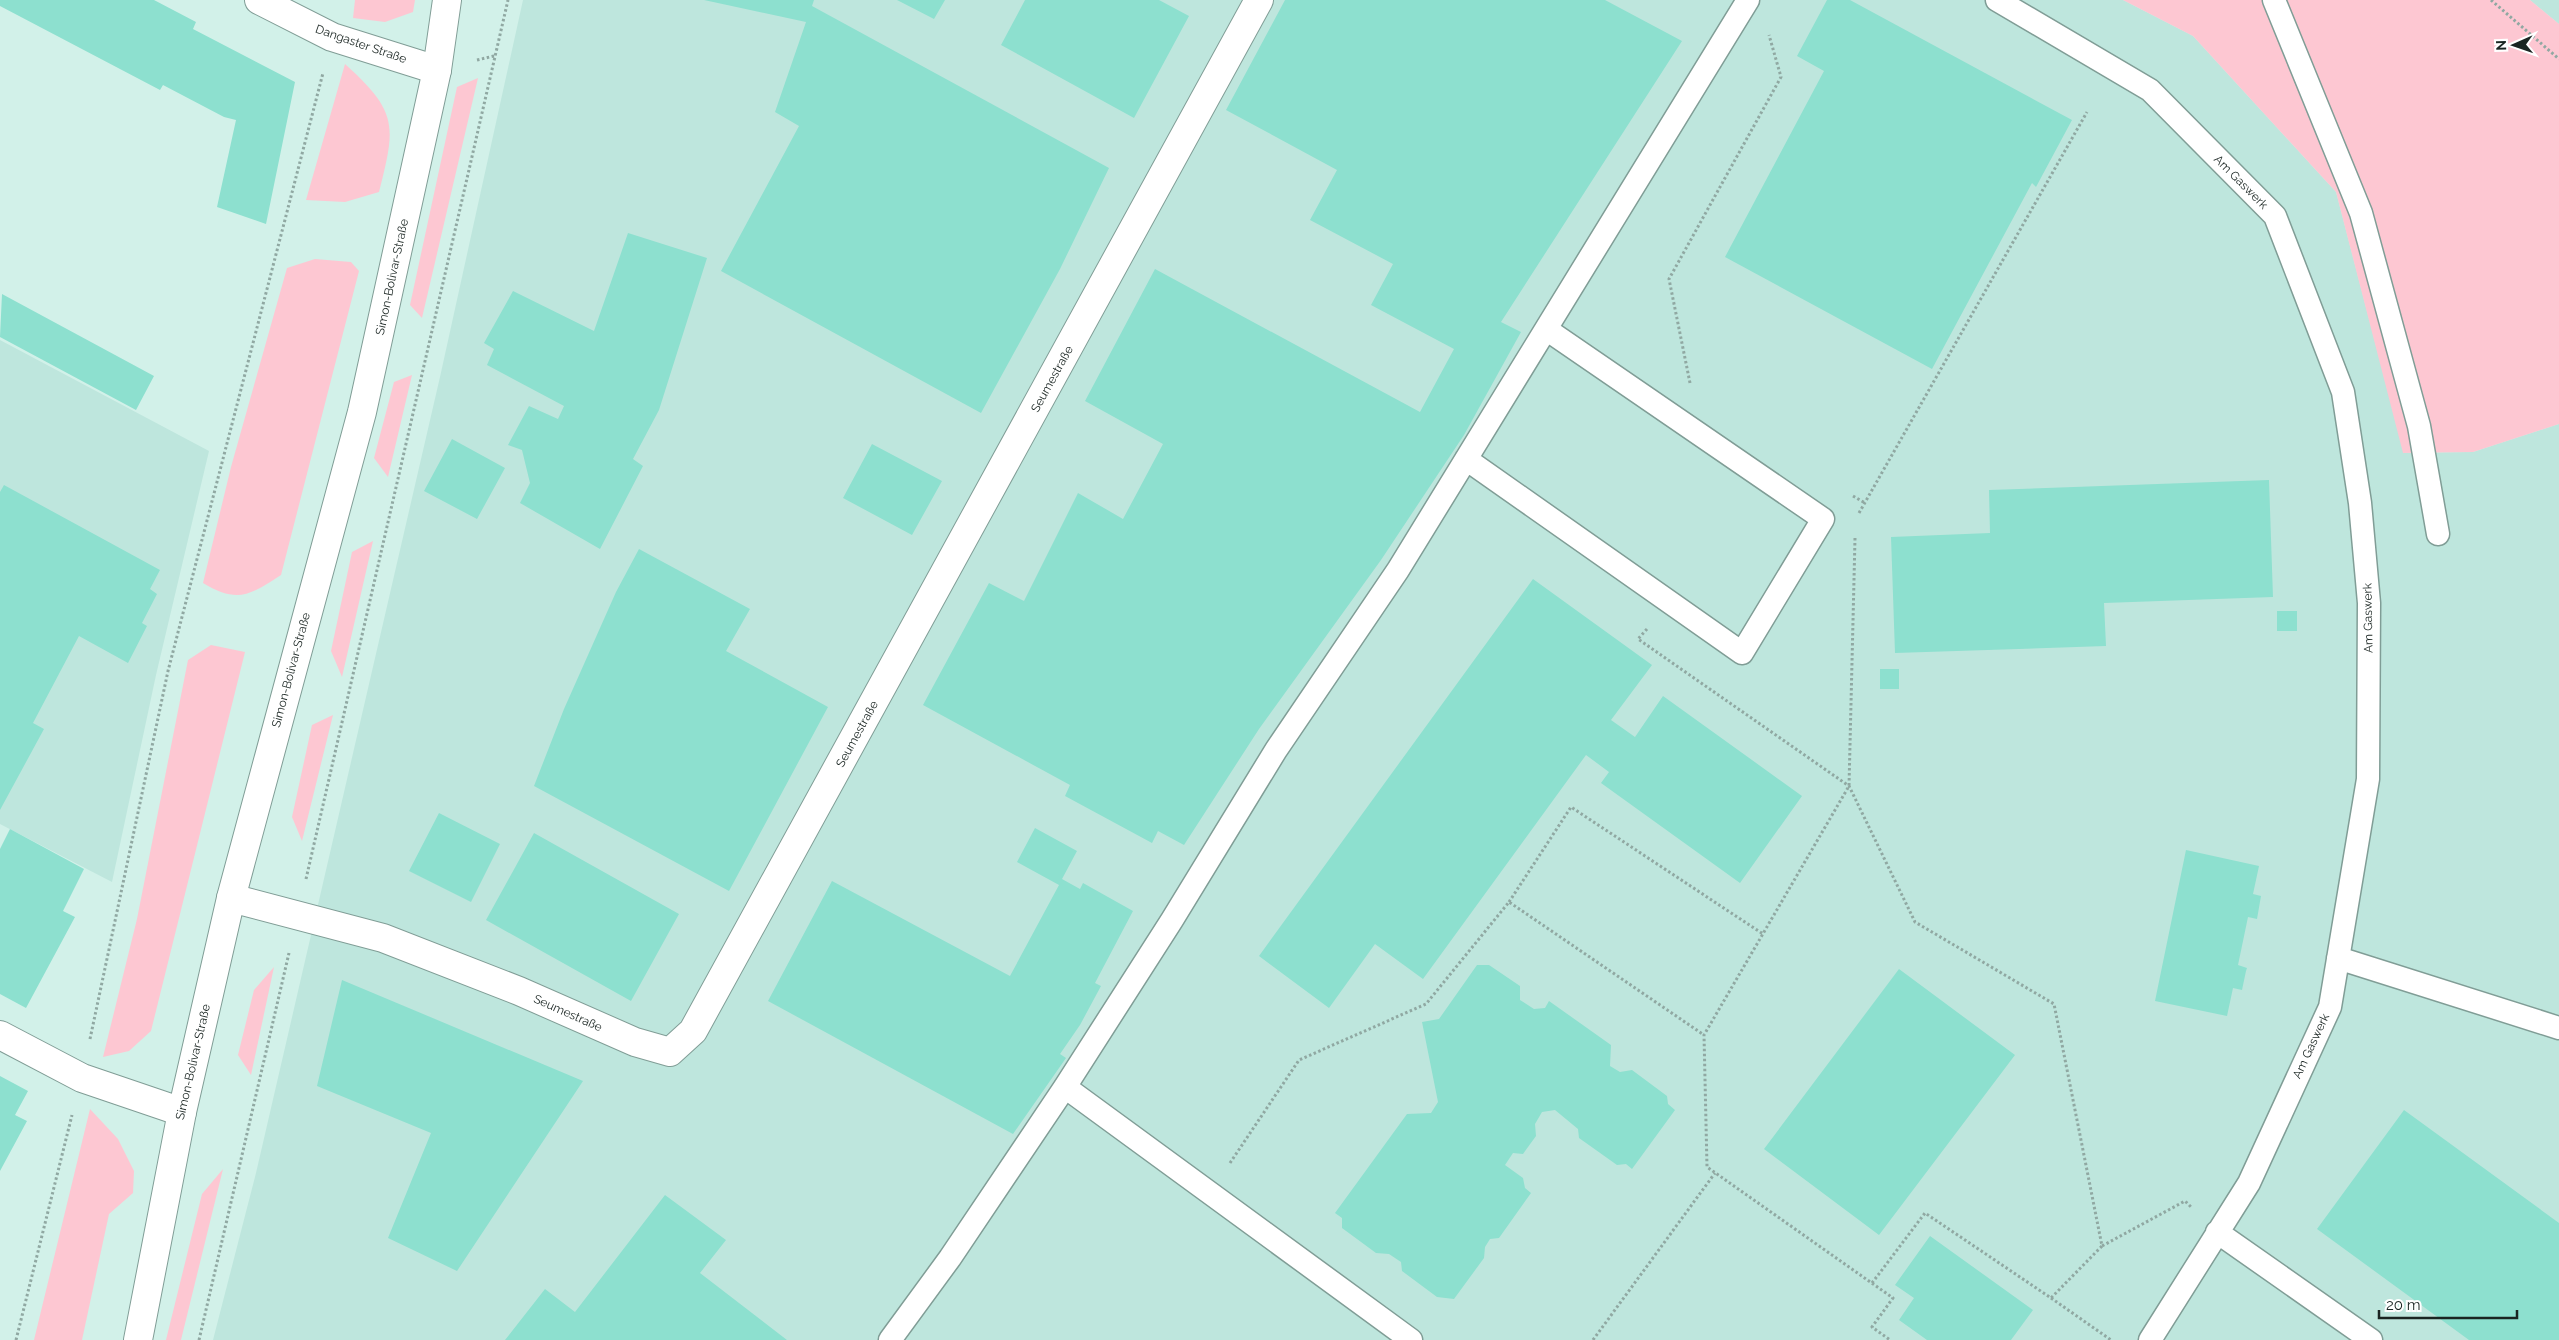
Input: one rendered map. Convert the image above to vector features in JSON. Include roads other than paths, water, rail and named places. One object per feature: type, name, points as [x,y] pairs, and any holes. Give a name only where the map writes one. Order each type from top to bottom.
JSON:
[{"type":"street","name":"Dangaster Straße","points":[[259,0],[332,36],[437,70]]},
{"type":"street","name":"Simon-Bolivar-Straße","points":[[138,1340],[182,1112],[231,898],[362,412],[437,70],[447,0]]},
{"type":"street","name":"Seumestraße","points":[[231,898],[298,914],[383,938],[519,991],[644,1044],[670,1052],[693,1032],[1259,0]]},
{"type":"street","points":[[0,1034],[82,1078],[182,1112]]},
{"type":"lane","points":[[890,1340],[950,1258],[1065,1087],[1172,920],[1276,750],[1398,570],[1748,0]]},
{"type":"lane","name":"Am Gaswerk","points":[[1997,0],[2150,90],[2275,216],[2343,392],[2360,503],[2369,603],[2368,779],[2330,1006],[2248,1183],[2150,1340]]},
{"type":"lane","points":[[2274,0],[2361,213],[2419,426],[2438,534]]},
{"type":"lane","points":[[1466,459],[1742,653],[1823,519],[1546,329]]},
{"type":"lane","points":[[2338,958],[2559,1028]]},
{"type":"lane","points":[[1065,1087],[1411,1340]]},
{"type":"lane","points":[[2217,1232],[2370,1340]]}]
